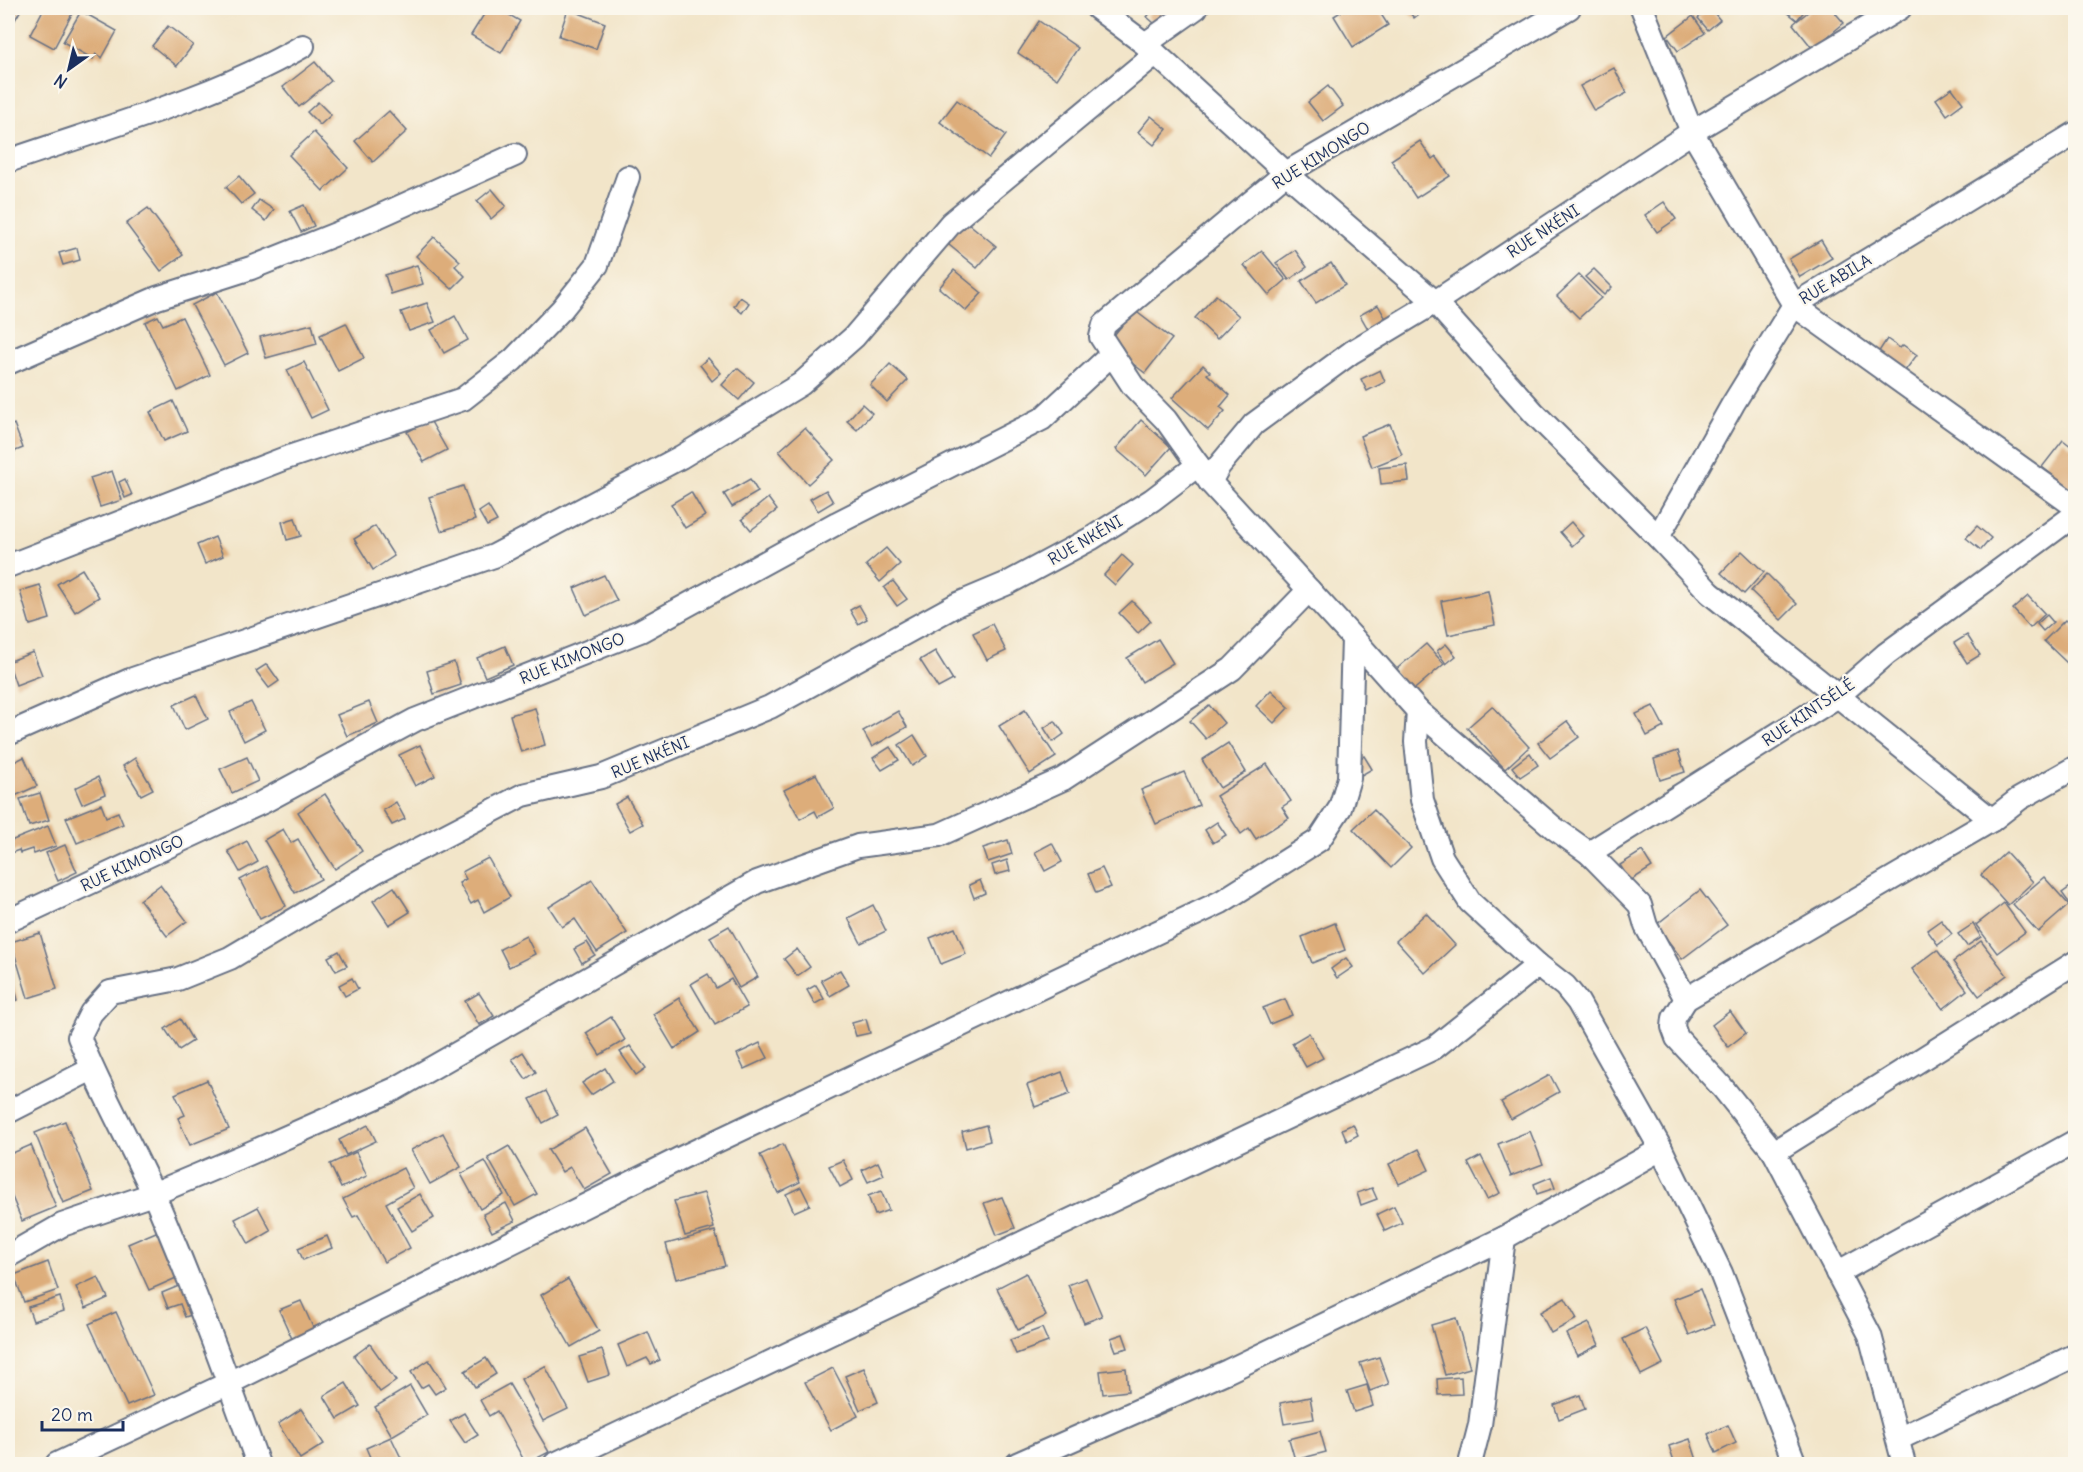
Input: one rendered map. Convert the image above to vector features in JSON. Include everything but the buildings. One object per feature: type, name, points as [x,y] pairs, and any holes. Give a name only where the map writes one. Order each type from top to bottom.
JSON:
[{"type":"street","points":[[1097,8],[1150,49],[1286,173],[1435,302],[1534,413],[1658,537],[1710,593],[1992,820]]},
{"type":"street","points":[[8,734],[130,680],[212,654],[494,556],[681,457],[801,384],[854,337],[951,223],[1196,8]]},
{"type":"street","name":"RUE KIMONGO","points":[[8,921],[263,802],[415,720],[640,631],[837,523],[1042,419],[1107,346],[1104,325],[1286,173],[1569,8]]},
{"type":"street","points":[[1642,8],[1692,132],[1794,305],[2076,507]]},
{"type":"street","name":"RUE NKÉNI","points":[[92,1069],[80,1037],[91,1013],[110,992],[178,979],[230,958],[375,872],[523,795],[601,777],[770,706],[957,604],[1008,583],[1092,538],[1152,500],[1218,466],[1254,424],[1352,352],[1435,302],[1692,132],[1900,8]]},
{"type":"street","points":[[8,161],[191,97],[266,67],[303,46]]},
{"type":"street","name":"RUE ABILA","points":[[1658,537],[1733,404],[1794,305],[2076,133]]},
{"type":"street","points":[[8,363],[157,298],[251,268],[366,222],[515,155]]},
{"type":"street","points":[[8,566],[283,459],[463,399],[513,360],[562,309],[597,265],[628,177]]},
{"type":"street","points":[[1107,346],[1133,386],[1166,420],[1204,474],[1418,711],[1554,828],[1589,852],[1640,905],[1646,926],[1686,999]]},
{"type":"street","name":"RUE KINTSÉLÉ","points":[[1589,852],[1838,696],[1886,654],[2076,514]]},
{"type":"street","points":[[8,1257],[62,1225],[153,1194],[395,1089],[757,882],[858,846],[939,835],[1063,779],[1232,669],[1309,590]]},
{"type":"street","points":[[57,1464],[229,1383],[681,1158],[1221,902],[1319,840],[1340,808],[1349,778],[1353,638]]},
{"type":"street","points":[[1418,711],[1416,742],[1422,800],[1442,858],[1470,902],[1538,965],[1565,986],[1578,1002],[1661,1149],[1721,1273],[1794,1464]]},
{"type":"street","points":[[1904,1464],[1870,1335],[1774,1152],[1722,1087],[1677,1038],[1673,1027],[1674,1018],[1686,999],[1992,820],[2019,799],[2076,767]]},
{"type":"street","points":[[1774,1152],[2076,962]]},
{"type":"street","points":[[555,1464],[1434,1048],[1538,965]]},
{"type":"street","points":[[8,1112],[92,1069],[153,1194],[229,1383],[258,1464]]},
{"type":"street","points":[[1837,1273],[2076,1141]]},
{"type":"street","points":[[1017,1464],[1228,1371],[1504,1238],[1661,1149]]},
{"type":"street","points":[[1470,1464],[1480,1425],[1504,1238]]},
{"type":"street","points":[[1898,1439],[2076,1355]]}]
